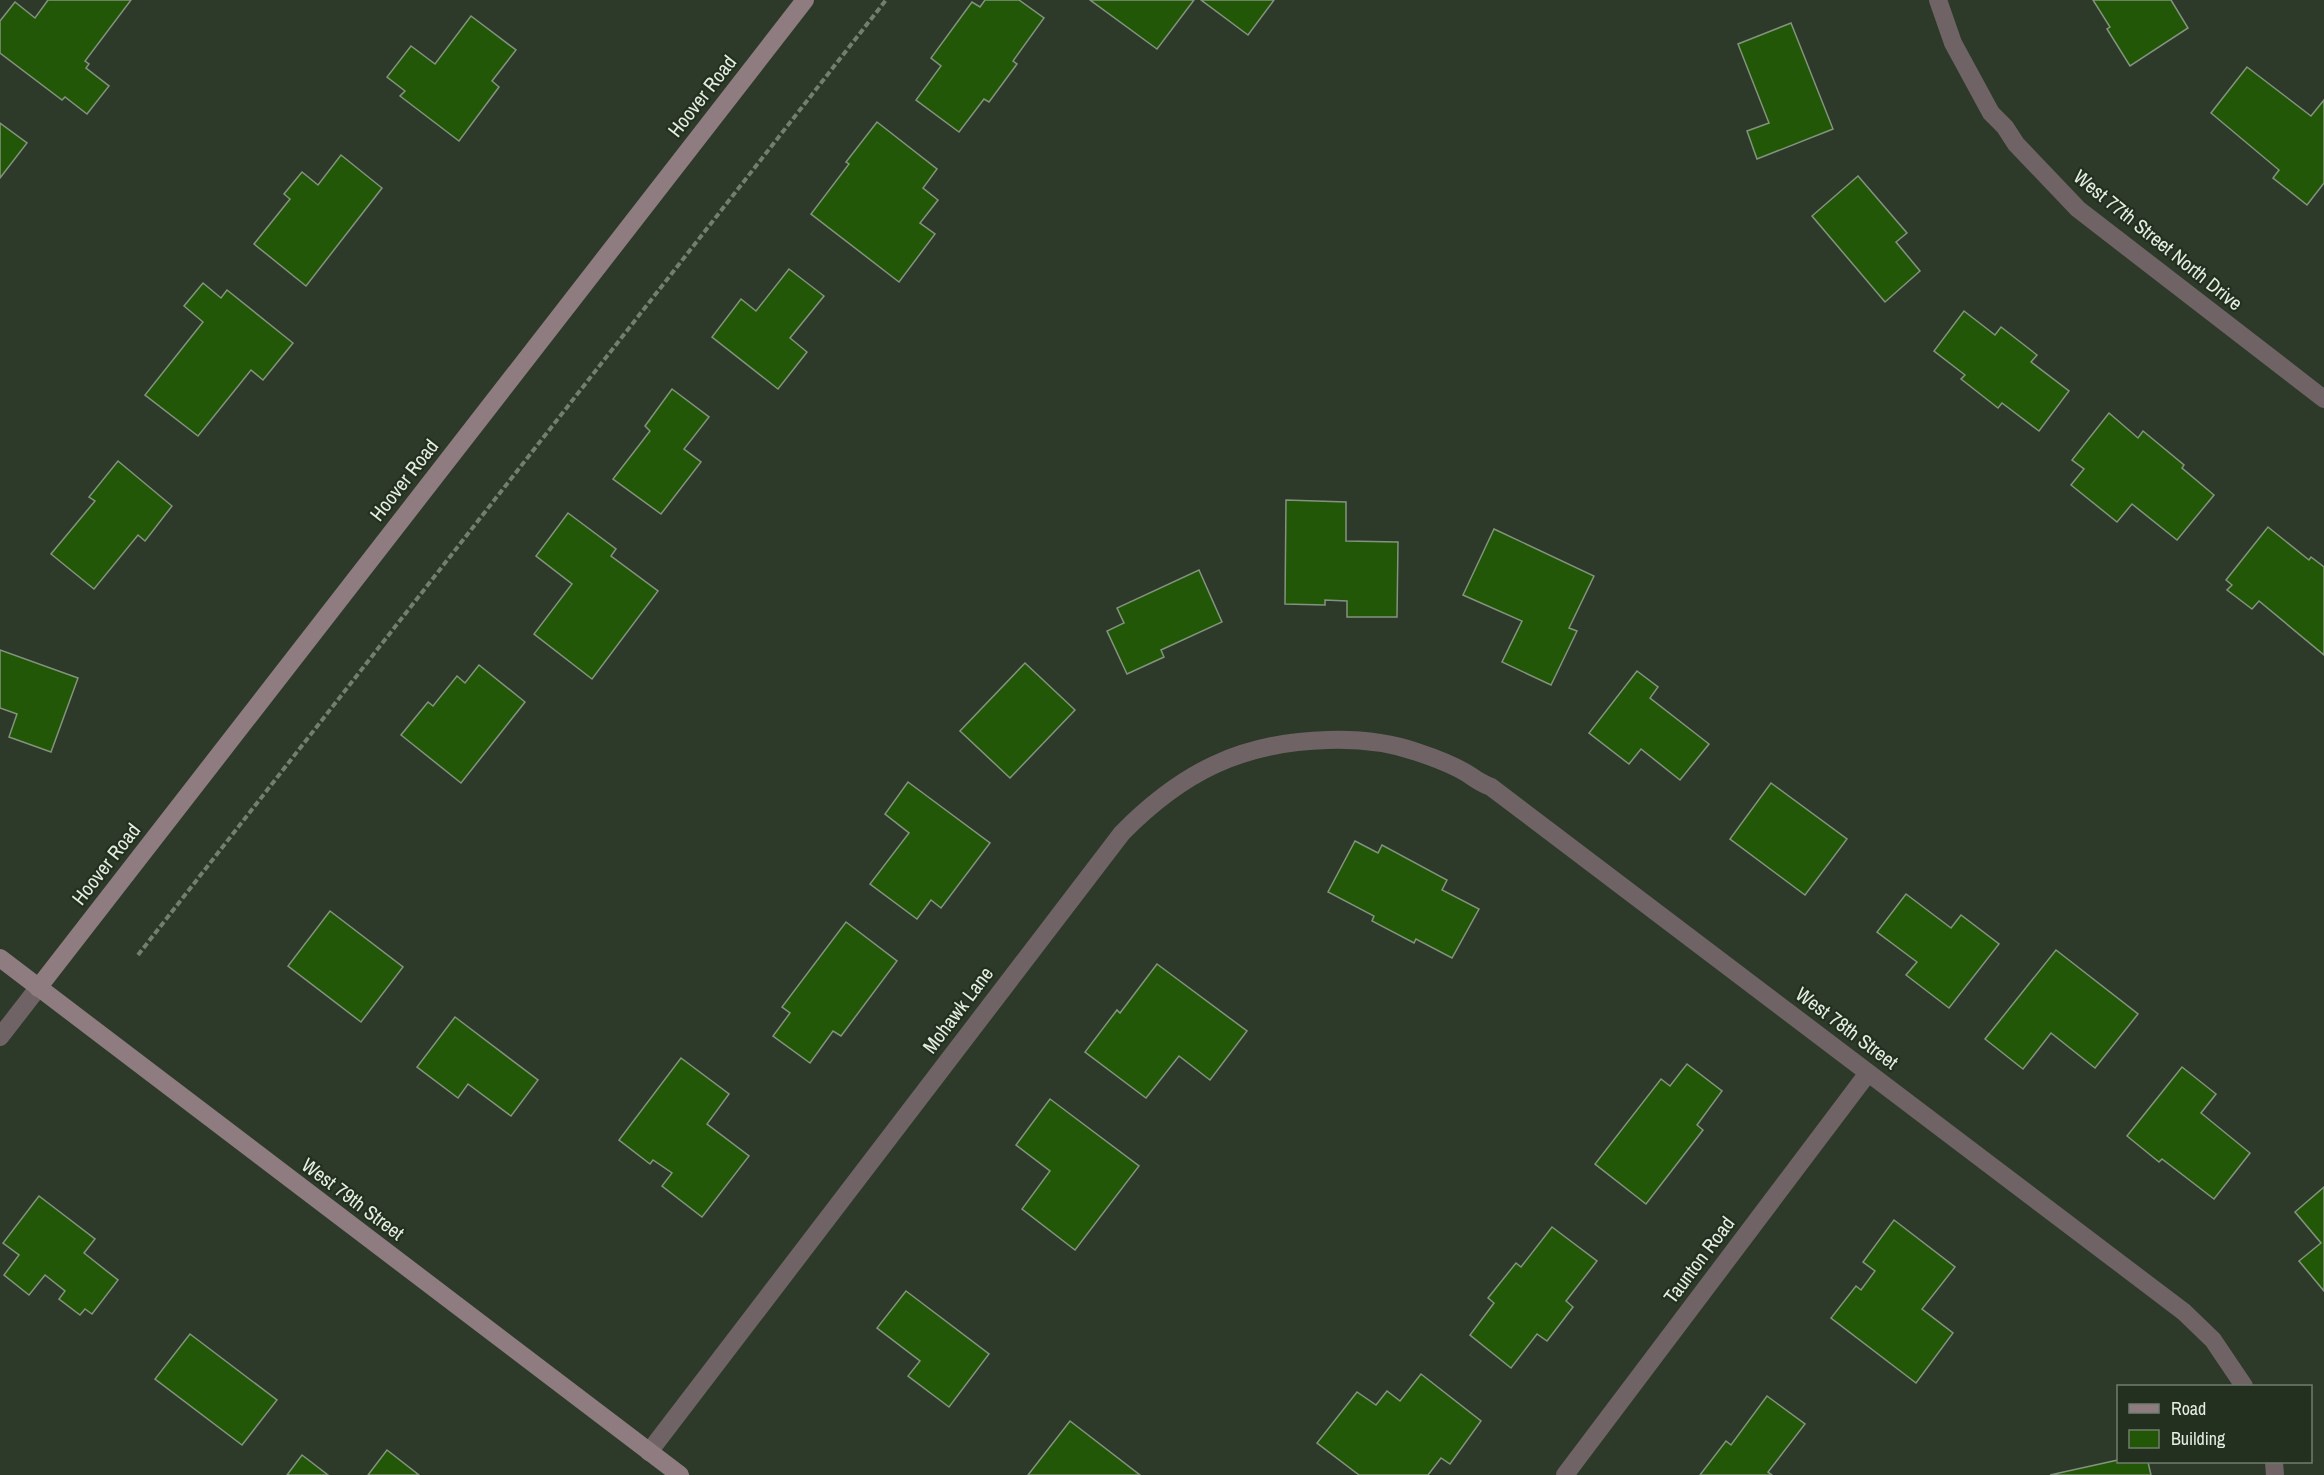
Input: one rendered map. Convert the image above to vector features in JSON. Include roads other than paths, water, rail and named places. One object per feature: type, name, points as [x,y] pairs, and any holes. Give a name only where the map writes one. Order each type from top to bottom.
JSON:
[{"type":"street","name":"Hoover Road","points":[[38,988],[805,0]]},
{"type":"street","name":"West 77th Street North Drive","points":[[1938,0],[1953,43],[1991,113],[2056,188],[2078,209],[2324,399]]},
{"type":"street","name":"Mohawk Lane","points":[[649,1452],[1115,842],[1135,820],[1163,795],[1195,774],[1228,757],[1282,742],[1300,740],[1356,739],[1393,744]]},
{"type":"street","name":"West 78th Street","points":[[1393,744],[1416,751],[1491,788],[2199,1325],[2213,1340],[2243,1385]]},
{"type":"street","name":"West 79th Street","points":[[0,958],[680,1475]]},
{"type":"street","points":[[0,1037],[38,988]]},
{"type":"street","name":"Taunton Road","points":[[1565,1475],[1868,1073]]}]
